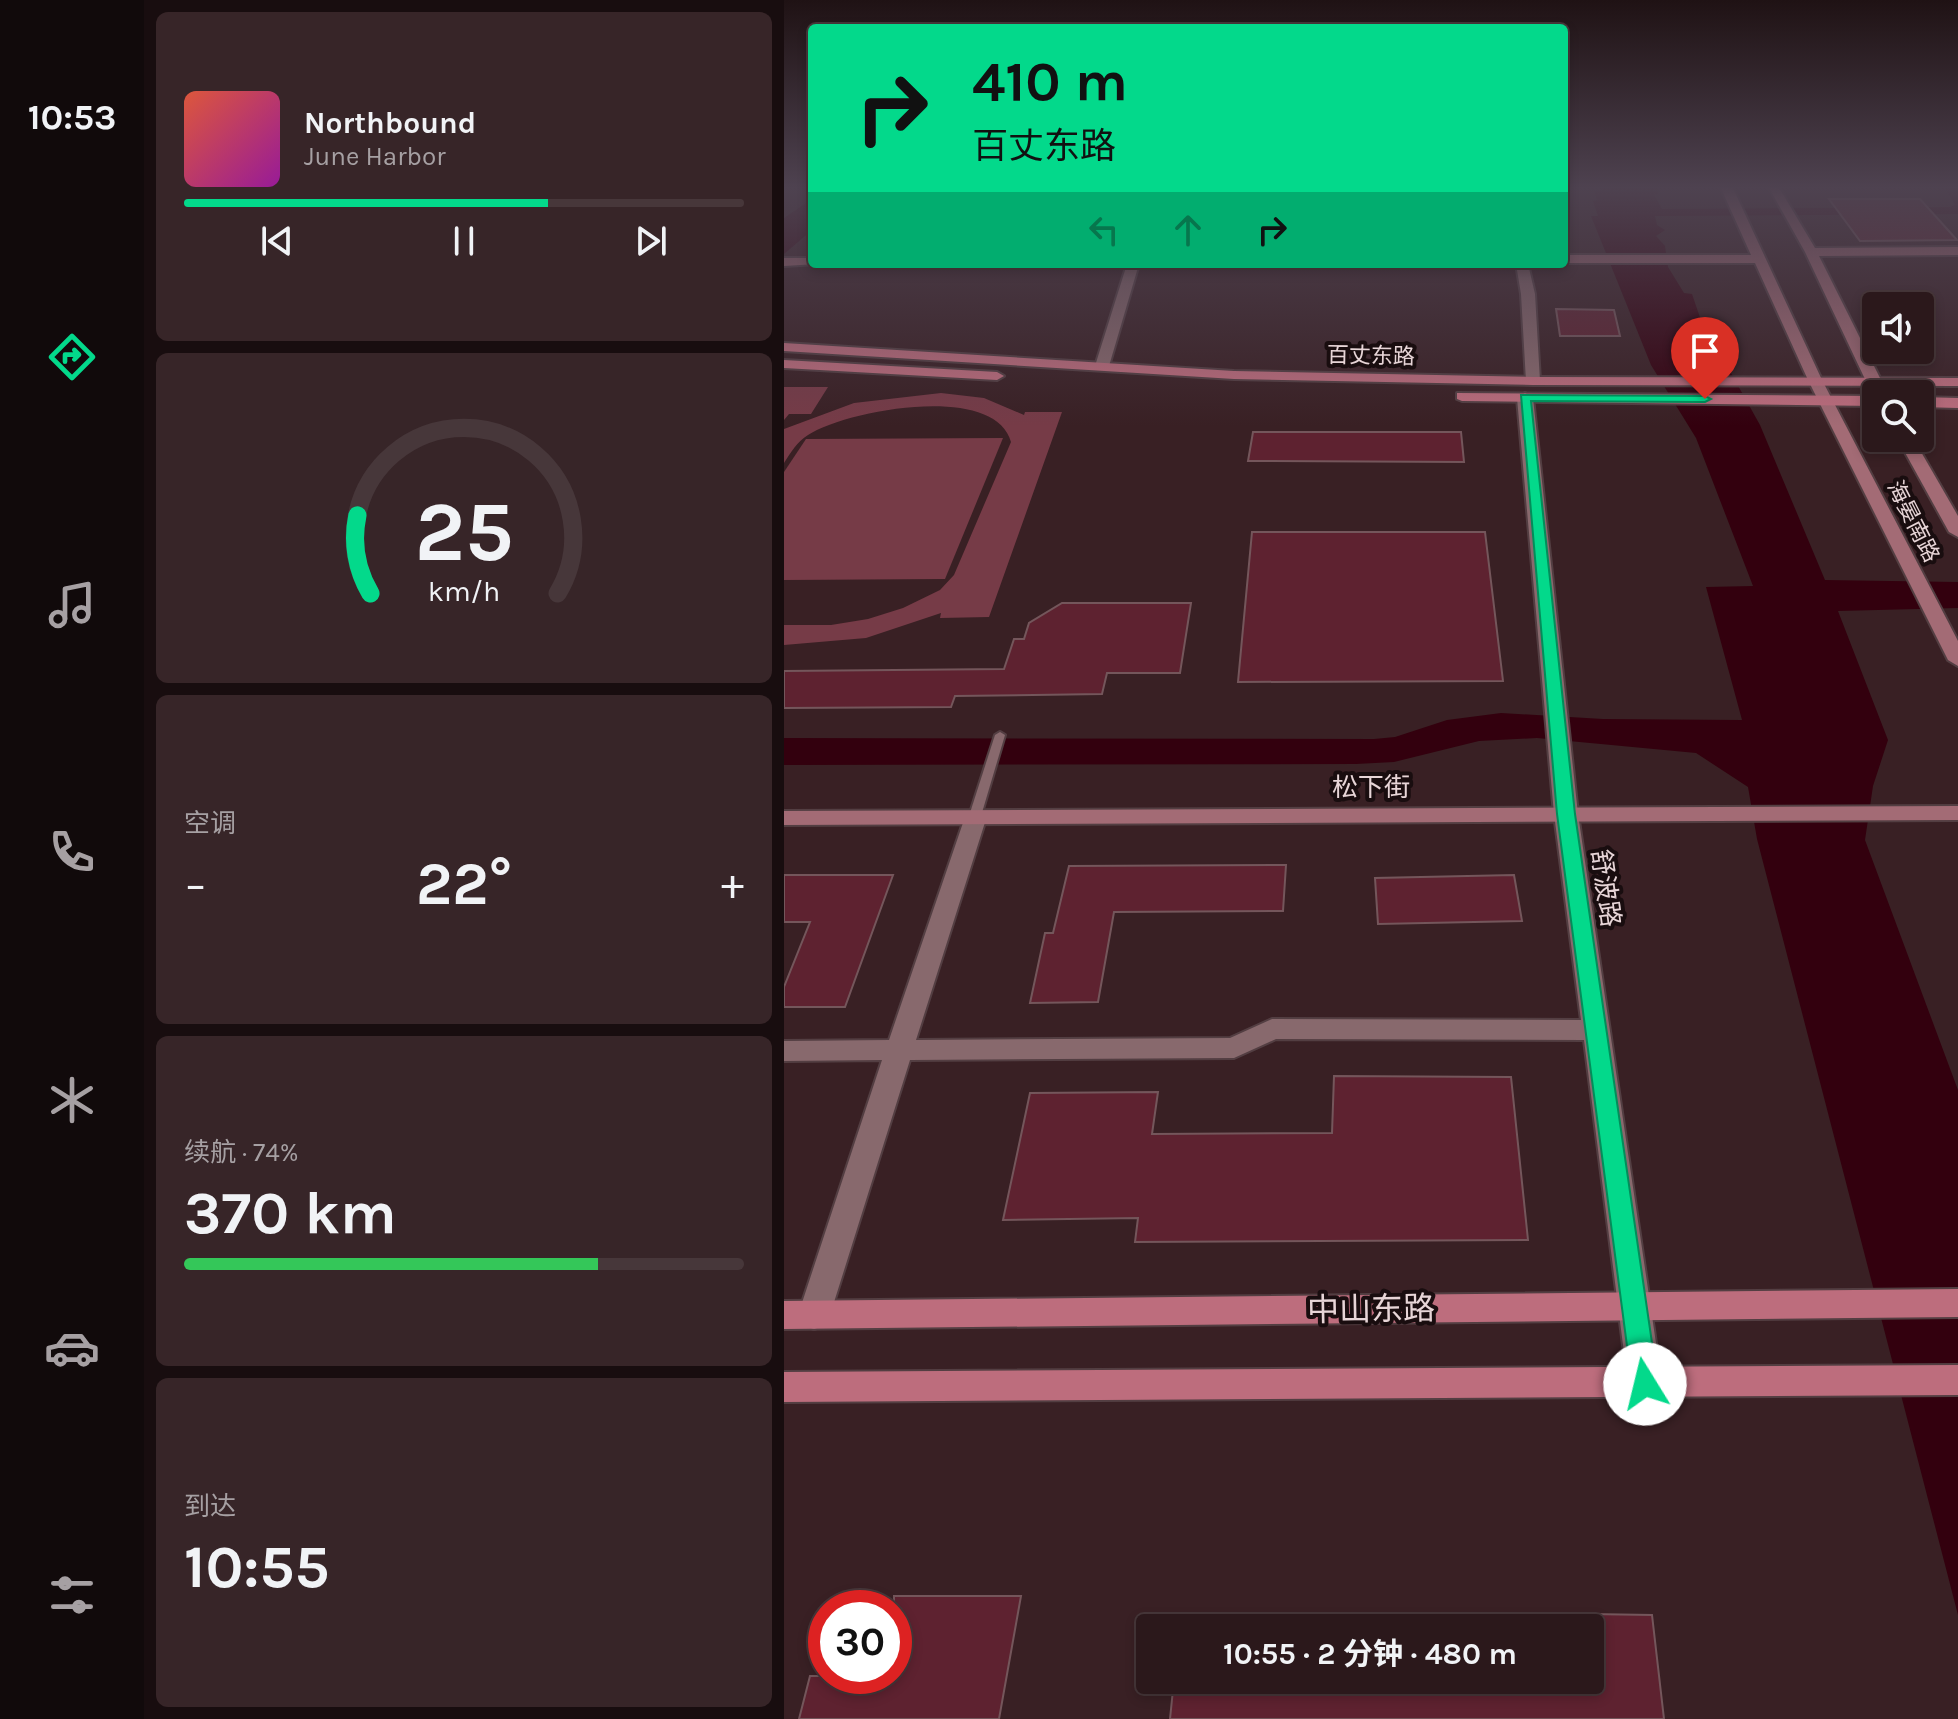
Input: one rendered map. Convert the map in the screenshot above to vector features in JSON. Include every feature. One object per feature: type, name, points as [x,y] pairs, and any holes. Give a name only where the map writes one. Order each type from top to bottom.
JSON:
[{"type":"main road","name":"海晏南路","points":[[1763,266],[1815,380],[1958,660]]},
{"type":"main road","points":[[1818,266],[1873,380]]},
{"type":"main road","name":"百丈东路","points":[[784,347],[1234,375],[1862,401]]},
{"type":"main road","name":"百丈东路","points":[[784,364],[1220,389],[1529,389],[1815,380],[1862,385]]},
{"type":"main road","name":"百丈东路","points":[[1934,383],[1958,382]]},
{"type":"main road","points":[[1934,402],[1958,403]]},
{"type":"main road","name":"海晏南路","points":[[1913,452],[1958,532]]},
{"type":"main road","name":"松下街","points":[[784,818],[1958,813]]},
{"type":"main road","name":"中山东路","points":[[799,1315],[1958,1303]]},
{"type":"main road","points":[[784,1387],[1958,1380]]},
{"type":"street","points":[[1102,366],[1132,268]]},
{"type":"street","name":"舒波路","points":[[1523,268],[1528,294],[1529,389],[1566,814],[1645,1384]]},
{"type":"street","points":[[799,1315],[901,1050],[975,816]]},
{"type":"street","points":[[784,1051],[1234,1048],[1272,1029],[1595,1030]]},
{"type":"lane","points":[[975,816],[1000,735]]},
{"type":"shaded area","points":[[1611,266],[1668,266],[1684,293],[1692,294],[1713,356],[1722,357],[1760,425],[1825,580],[1958,582],[1958,608],[1838,611],[1888,740],[1873,786],[1865,840],[1958,1090],[1958,1615],[1757,839],[1748,787],[1696,753],[1537,738],[1479,741],[1394,762],[1356,764],[784,765],[784,738],[1374,739],[1395,737],[1447,720],[1501,713],[1603,719],[1742,720],[1706,587],[1753,586],[1696,438],[1651,365]]},
{"type":"shaded area","points":[[784,387],[828,387],[811,414],[789,414],[784,420]]},
{"type":"shaded area","points":[[941,393],[984,398],[1024,415],[1025,412],[1062,412],[989,617],[940,618],[941,613],[866,638],[784,645],[784,625],[831,625],[868,619],[903,608],[940,590],[954,575],[1011,442],[999,423],[978,412],[950,407],[885,410],[854,417],[808,435],[784,463],[784,429],[854,403]]},
{"type":"shaded area","points":[[1003,438],[945,579],[784,580],[784,472],[806,439]]},
{"type":"building","points":[[1556,309],[1614,310],[1620,336],[1560,336]]},
{"type":"building","points":[[1253,432],[1461,432],[1464,462],[1248,461]]},
{"type":"building","points":[[1252,532],[1485,532],[1503,681],[1238,682]]},
{"type":"building","points":[[1062,603],[1191,603],[1180,673],[1107,673],[1102,694],[955,696],[951,707],[784,708],[784,671],[1004,669],[1014,639],[1024,639],[1029,623]]},
{"type":"building","points":[[1286,865],[1283,911],[1114,912],[1098,1002],[1030,1003],[1045,933],[1053,933],[1069,866]]},
{"type":"building","points":[[784,875],[893,875],[845,1007],[784,1007],[784,987],[810,922],[784,922]]},
{"type":"building","points":[[1514,875],[1522,921],[1378,924],[1375,878]]},
{"type":"building","points":[[1334,1076],[1511,1077],[1528,1240],[1135,1242],[1138,1218],[1003,1220],[1030,1093],[1158,1092],[1152,1134],[1332,1133]]},
{"type":"building","points":[[912,1596],[1021,1596],[999,1719],[799,1719],[808,1684],[808,1694],[912,1694]]},
{"type":"building","points":[[1604,1614],[1652,1615],[1664,1719],[1170,1719],[1173,1694],[1604,1694]]},
{"type":"route","points":[[1645,1384],[1566,814],[1525,398],[1705,399]]}]
